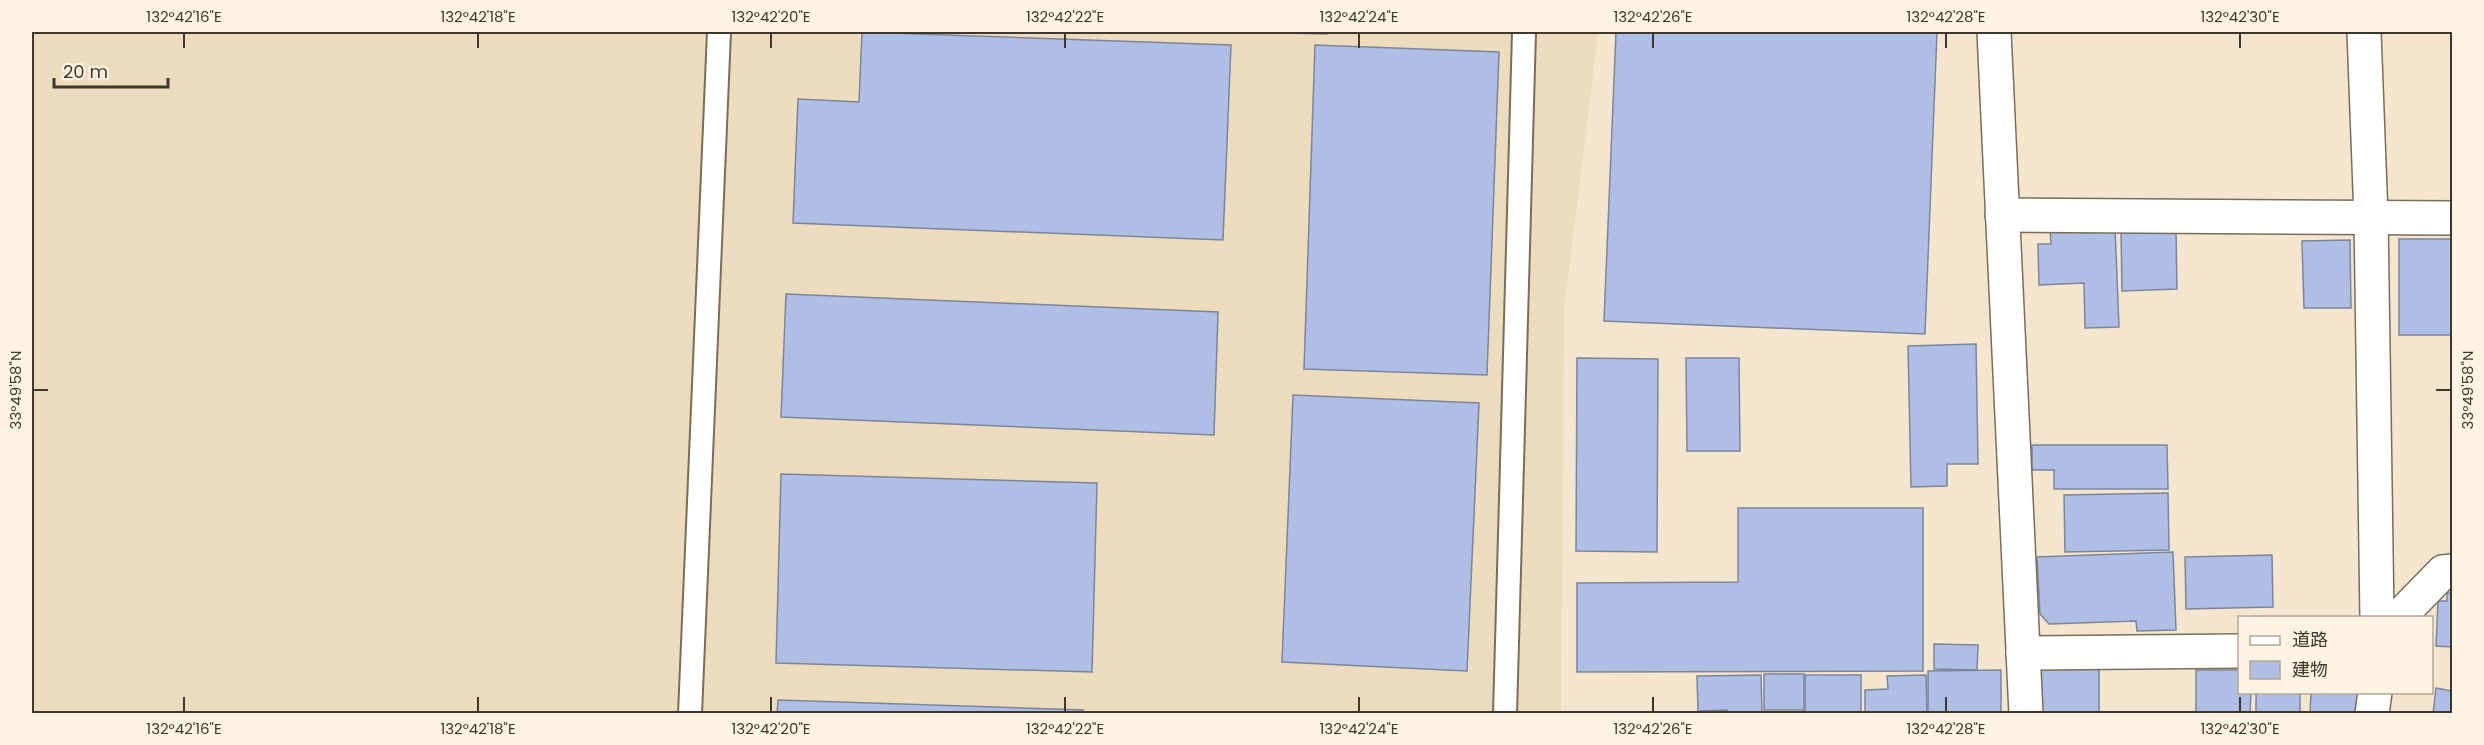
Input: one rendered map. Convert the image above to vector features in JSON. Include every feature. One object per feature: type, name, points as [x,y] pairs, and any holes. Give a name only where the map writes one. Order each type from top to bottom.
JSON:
[{"type":"street","points":[[1994,32],[2026,714]]},
{"type":"street","points":[[2364,32],[2371,217],[2377,616]]},
{"type":"street","points":[[2002,215],[2452,218]]},
{"type":"street","points":[[2400,616],[2443,572],[2452,571]]},
{"type":"street","points":[[2024,653],[2238,651]]},
{"type":"street","points":[[2372,714],[2375,694]]},
{"type":"lane","points":[[690,714],[719,32]]},
{"type":"lane","points":[[1505,714],[1524,32]]},
{"type":"shaded area","points":[[32,32],[1598,32],[1564,310],[1561,713],[32,713]]},
{"type":"building","points":[[862,32],[1231,45],[1223,240],[793,223],[798,99],[859,102]]},
{"type":"building","points":[[1240,32],[1327,32],[1327,34]]},
{"type":"building","points":[[1616,32],[1937,32],[1925,334],[1604,321]]},
{"type":"building","points":[[1315,45],[1499,52],[1487,375],[1304,369]]},
{"type":"building","points":[[2115,227],[2119,327],[2085,328],[2084,283],[2039,285],[2038,244],[2051,244],[2050,229]]},
{"type":"building","points":[[2176,230],[2177,289],[2122,291],[2121,231]]},
{"type":"building","points":[[2399,239],[2452,239],[2452,335],[2399,335]]},
{"type":"building","points":[[2350,240],[2351,308],[2304,308],[2302,241]]},
{"type":"building","points":[[786,294],[1218,312],[1214,435],[781,417]]},
{"type":"building","points":[[1976,344],[1978,464],[1947,464],[1947,486],[1911,487],[1908,346]]},
{"type":"building","points":[[1577,358],[1658,359],[1657,552],[1576,551]]},
{"type":"building","points":[[1686,358],[1739,358],[1740,451],[1687,451]]},
{"type":"building","points":[[1293,395],[1479,403],[1467,671],[1282,662]]},
{"type":"building","points":[[2032,445],[2167,445],[2168,489],[2054,489],[2054,470],[2032,470]]},
{"type":"building","points":[[781,474],[1097,483],[1092,672],[776,663]]},
{"type":"building","points":[[2168,493],[2169,550],[2065,552],[2064,495]]},
{"type":"building","points":[[1738,508],[1923,508],[1923,671],[1577,672],[1577,583],[1738,582]]},
{"type":"building","points":[[2173,552],[2176,630],[2137,631],[2136,621],[2049,624],[2040,614],[2037,557]]},
{"type":"building","points":[[2272,555],[2273,607],[2186,609],[2185,557]]},
{"type":"building","points":[[2447,593],[2452,593],[2452,647],[2436,646],[2438,601],[2447,601]]},
{"type":"building","points":[[1934,644],[1978,645],[1977,670],[1934,669]]},
{"type":"building","points":[[2041,666],[2099,666],[2099,714],[2041,714]]},
{"type":"building","points":[[2001,670],[2001,714],[1928,714],[1928,671]]},
{"type":"building","points":[[2196,670],[2238,670],[2238,694],[2251,694],[2250,714],[2196,714]]},
{"type":"building","points":[[1764,674],[1804,674],[1804,710],[1764,710]]},
{"type":"building","points":[[1761,675],[1762,714],[1727,714],[1727,710],[1698,711],[1697,676]]},
{"type":"building","points":[[1805,675],[1861,675],[1861,714],[1805,714]]},
{"type":"building","points":[[1926,675],[1927,714],[1865,714],[1865,690],[1888,689],[1887,676]]},
{"type":"building","points":[[2436,688],[2452,691],[2452,714],[2433,714]]},
{"type":"building","points":[[2256,694],[2300,694],[2300,714],[2256,714]]},
{"type":"building","points":[[2311,694],[2359,694],[2358,714],[2310,714]]},
{"type":"building","points":[[778,700],[1083,710],[1082,714],[777,714]]}]
